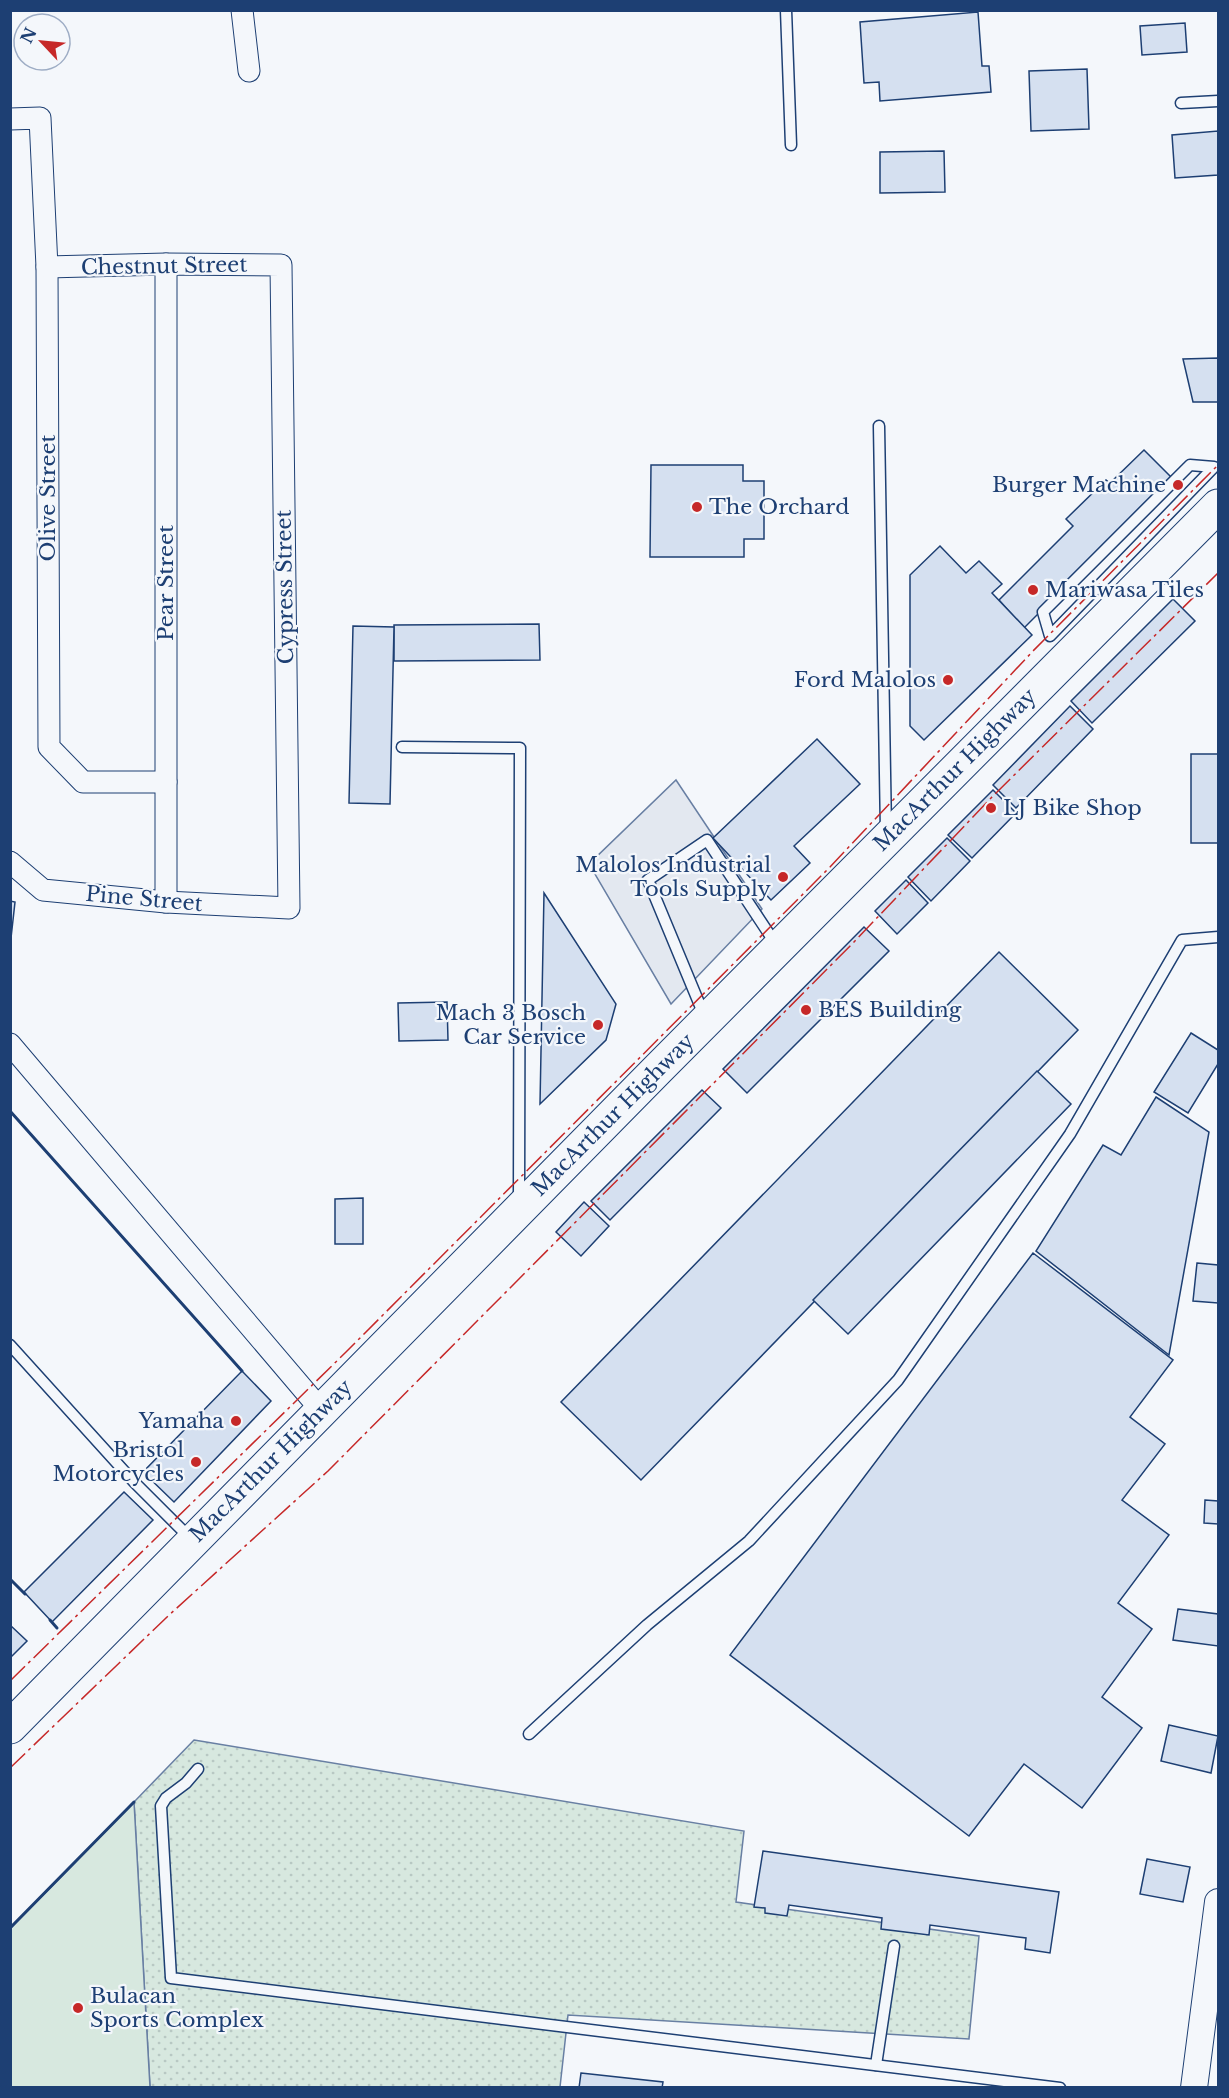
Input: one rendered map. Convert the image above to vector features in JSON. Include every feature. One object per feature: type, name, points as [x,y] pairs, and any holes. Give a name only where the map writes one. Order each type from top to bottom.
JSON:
[{"type":"highway","name":"MacArthur Highway","points":[[10,1727],[886,840],[1146,558],[1218,506]]},
{"type":"street","points":[[242,10],[249,71]]},
{"type":"street","name":"Olive Street","points":[[10,119],[40,118],[47,267],[49,747],[83,782],[166,782]]},
{"type":"street","name":"Chestnut Street","points":[[47,267],[166,264],[281,265]]},
{"type":"street","name":"Pear Street","points":[[166,264],[166,902]]},
{"type":"street","name":"Cypress Street","points":[[281,265],[289,908]]},
{"type":"street","name":"Pine Street","points":[[10,862],[43,890],[166,902],[289,908]]},
{"type":"street","points":[[10,1044],[321,1410]]},
{"type":"street","points":[[1194,2088],[1218,1902]]},
{"type":"lane","points":[[786,10],[790,145]]},
{"type":"lane","points":[[1181,103],[1218,101]]},
{"type":"lane","points":[[879,426],[886,840]]},
{"type":"lane","points":[[1190,465],[1214,467],[1146,558],[1089,596],[1050,636],[1043,612],[1190,465]]},
{"type":"lane","points":[[402,747],[520,748],[519,1210]]},
{"type":"lane","points":[[706,1021],[648,880],[707,840],[778,948]]},
{"type":"lane","points":[[529,1734],[647,1625],[749,1541],[898,1380],[1070,1134],[1182,940],[1218,937]]},
{"type":"lane","points":[[10,1345],[134,1482],[192,1541]]},
{"type":"lane","points":[[198,1769],[186,1783],[166,1798],[161,1806],[171,1978],[1060,2088]]},
{"type":"lane","points":[[876,2065],[894,1946]]},
{"type":"shaded area","points":[[676,780],[762,909],[671,1004],[589,864]]},
{"type":"shaded area","points":[[194,1740],[744,1831],[736,1902],[979,1936],[969,2039],[568,2015],[560,2087],[150,2087],[134,1802]]},
{"type":"shaded area","name":"Bulacan Sports Complex","points":[[134,1802],[150,2087],[11,2087],[11,1928]]},
{"type":"building","points":[[978,12],[982,66],[989,66],[991,92],[880,101],[879,82],[864,83],[860,22]]},
{"type":"building","points":[[1185,23],[1187,52],[1142,55],[1140,26]]},
{"type":"building","points":[[1087,69],[1089,129],[1031,131],[1029,71]]},
{"type":"building","points":[[1218,131],[1218,175],[1175,178],[1172,135]]},
{"type":"building","points":[[944,151],[945,192],[880,193],[880,152]]},
{"type":"building","points":[[1218,358],[1218,402],[1193,402],[1183,359]]},
{"type":"building","points":[[1144,450],[1173,479],[1024,628],[999,600],[1073,526],[1066,519],[1106,480],[1110,483]]},
{"type":"building","points":[[651,465],[743,465],[743,481],[764,481],[764,539],[744,539],[744,557],[650,557]]},
{"type":"building","name":"Ford Malolos","points":[[940,546],[966,573],[979,561],[1002,584],[992,593],[1032,635],[924,740],[910,726],[910,575]]},
{"type":"building","points":[[1173,599],[1195,621],[1092,723],[1071,701]]},
{"type":"building","points":[[539,624],[540,660],[394,661],[394,625]]},
{"type":"building","points":[[353,626],[394,627],[390,804],[349,803]]},
{"type":"building","points":[[1070,706],[1093,729],[1016,808],[993,785]]},
{"type":"building","points":[[817,739],[860,784],[794,846],[810,863],[771,900],[713,838]]},
{"type":"building","points":[[1191,754],[1218,754],[1218,843],[1191,843]]},
{"type":"building","points":[[993,790],[1016,813],[972,858],[948,835]]},
{"type":"building","points":[[947,838],[970,861],[931,901],[908,877]]},
{"type":"building","points":[[906,880],[928,903],[897,934],[875,911]]},
{"type":"building","points":[[544,893],[616,1004],[606,1040],[540,1104]]},
{"type":"building","points":[[10,901],[15,902],[11,938],[10,938]]},
{"type":"building","name":"BES Building","points":[[864,927],[889,951],[747,1093],[723,1069]]},
{"type":"building","points":[[999,952],[1078,1030],[641,1480],[561,1402]]},
{"type":"building","points":[[447,1002],[448,1040],[399,1041],[398,1003]]},
{"type":"building","points":[[1191,1033],[1218,1050],[1218,1064],[1188,1113],[1154,1092]]},
{"type":"building","points":[[1037,1071],[1071,1104],[848,1334],[813,1300]]},
{"type":"building","points":[[702,1090],[721,1108],[610,1220],[591,1201]]},
{"type":"building","points":[[1156,1097],[1209,1132],[1169,1355],[1036,1251],[1103,1145],[1121,1155]]},
{"type":"building","points":[[363,1198],[363,1244],[335,1244],[335,1199]]},
{"type":"building","points":[[584,1202],[609,1226],[581,1256],[556,1232]]},
{"type":"building","points":[[1033,1253],[1173,1360],[1130,1417],[1165,1444],[1122,1500],[1169,1535],[1118,1603],[1152,1629],[1102,1697],[1142,1728],[1082,1808],[1024,1764],[969,1836],[730,1655]]},
{"type":"building","points":[[1197,1263],[1218,1265],[1218,1303],[1193,1301]]},
{"type":"building","points":[[242,1371],[271,1401],[174,1502],[143,1472]]},
{"type":"building","points":[[124,1492],[153,1520],[52,1622],[24,1592]]},
{"type":"building","points":[[1205,1500],[1218,1501],[1218,1524],[1204,1523]]},
{"type":"building","points":[[1178,1609],[1218,1614],[1218,1646],[1173,1640]]},
{"type":"building","points":[[10,1625],[27,1641],[10,1658]]},
{"type":"building","points":[[1169,1725],[1218,1736],[1211,1773],[1161,1761]]},
{"type":"building","points":[[763,1851],[1059,1892],[1050,1953],[1025,1949],[1026,1938],[930,1925],[929,1935],[881,1929],[882,1918],[789,1905],[787,1916],[765,1913],[765,1908],[754,1907]]},
{"type":"building","points":[[1147,1859],[1190,1867],[1183,1902],[1140,1894]]},
{"type":"building","points":[[581,2073],[663,2082],[662,2088],[579,2088]]},
{"type":"wall","points":[[10,1111],[242,1371]]},
{"type":"wall","points":[[10,1579],[25,1594]]},
{"type":"wall","points":[[50,1620],[57,1628]]},
{"type":"wall","points":[[10,1928],[134,1802]]},
{"type":"power","points":[[10,1681],[346,1352],[830,867],[1033,651],[1218,465]]},
{"type":"power","points":[[10,1768],[168,1616],[328,1471],[854,942],[991,798],[1218,573]]},
{"type":"place","name":"Burger Machine","points":[[1178,485]]},
{"type":"place","name":"The Orchard","points":[[697,507]]},
{"type":"place","name":"Mariwasa Tiles","points":[[1033,590]]},
{"type":"place","name":"Ford Malolos","points":[[948,680]]},
{"type":"place","name":"LJ Bike Shop","points":[[991,808]]},
{"type":"place","name":"Malolos Industrial Tools Supply","points":[[783,877]]},
{"type":"place","name":"BES Building","points":[[806,1010]]},
{"type":"place","name":"Mach 3 Bosch Car Service","points":[[598,1025]]},
{"type":"place","name":"Yamaha","points":[[236,1421]]},
{"type":"place","name":"Bristol Motorcycles","points":[[196,1462]]},
{"type":"place","name":"Bulacan Sports Complex","points":[[78,2008]]}]
